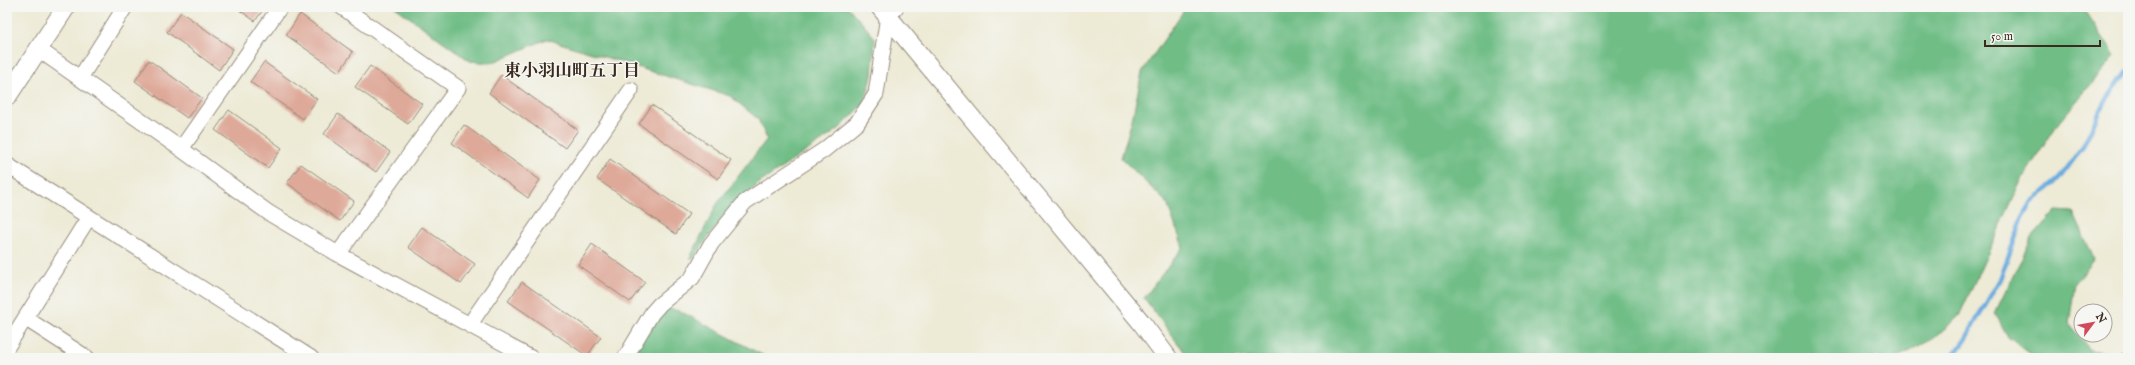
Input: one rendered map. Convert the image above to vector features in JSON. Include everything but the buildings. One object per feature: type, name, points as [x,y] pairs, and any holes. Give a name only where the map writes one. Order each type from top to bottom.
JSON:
[{"type":"street","points":[[7,97],[66,7]]},
{"type":"street","points":[[80,78],[125,7]]},
{"type":"street","points":[[181,149],[280,7]]},
{"type":"street","points":[[338,254],[458,88],[342,7]]},
{"type":"street","points":[[625,358],[652,313],[660,304],[692,278],[711,244],[745,202],[824,150],[857,123],[876,94],[888,10]]},
{"type":"street","points":[[888,10],[1141,322],[1168,358]]},
{"type":"street","points":[[38,49],[181,149],[269,213],[338,254],[470,324],[537,356]]},
{"type":"street","points":[[470,324],[631,90]]},
{"type":"street","points":[[7,165],[311,358]]},
{"type":"street","points":[[7,347],[89,217]]},
{"type":"street","points":[[25,318],[87,358]]},
{"type":"path","points":[[537,356],[550,358]]},
{"type":"green space","points":[[395,7],[848,7],[875,38],[872,76],[864,104],[839,129],[758,184],[729,211],[707,238],[694,258],[690,258],[717,204],[767,139],[758,119],[730,96],[547,39],[491,63],[470,61]]},
{"type":"green space","points":[[1186,7],[2083,7],[2115,56],[2059,122],[2021,181],[1959,316],[1933,339],[1895,358],[1189,358],[1144,298],[1183,247],[1167,203],[1121,158],[1132,120],[1142,72]]},
{"type":"green space","points":[[2056,211],[2073,212],[2094,259],[2075,283],[2069,324],[2073,329],[2073,343],[2084,343],[2090,350],[2113,353],[2128,346],[2128,358],[2036,358],[2008,337],[1995,313],[2031,239]]},
{"type":"green space","points":[[663,308],[680,311],[768,358],[684,358],[681,355],[662,356],[661,358],[626,358]]},
{"type":"waterway","points":[[1948,358],[1957,351],[1965,340],[2000,279],[2023,217],[2032,202],[2059,179],[2082,148],[2104,103],[2128,70]]},
{"type":"district","name":"東小羽山町五丁目","points":[[572,70]]}]
